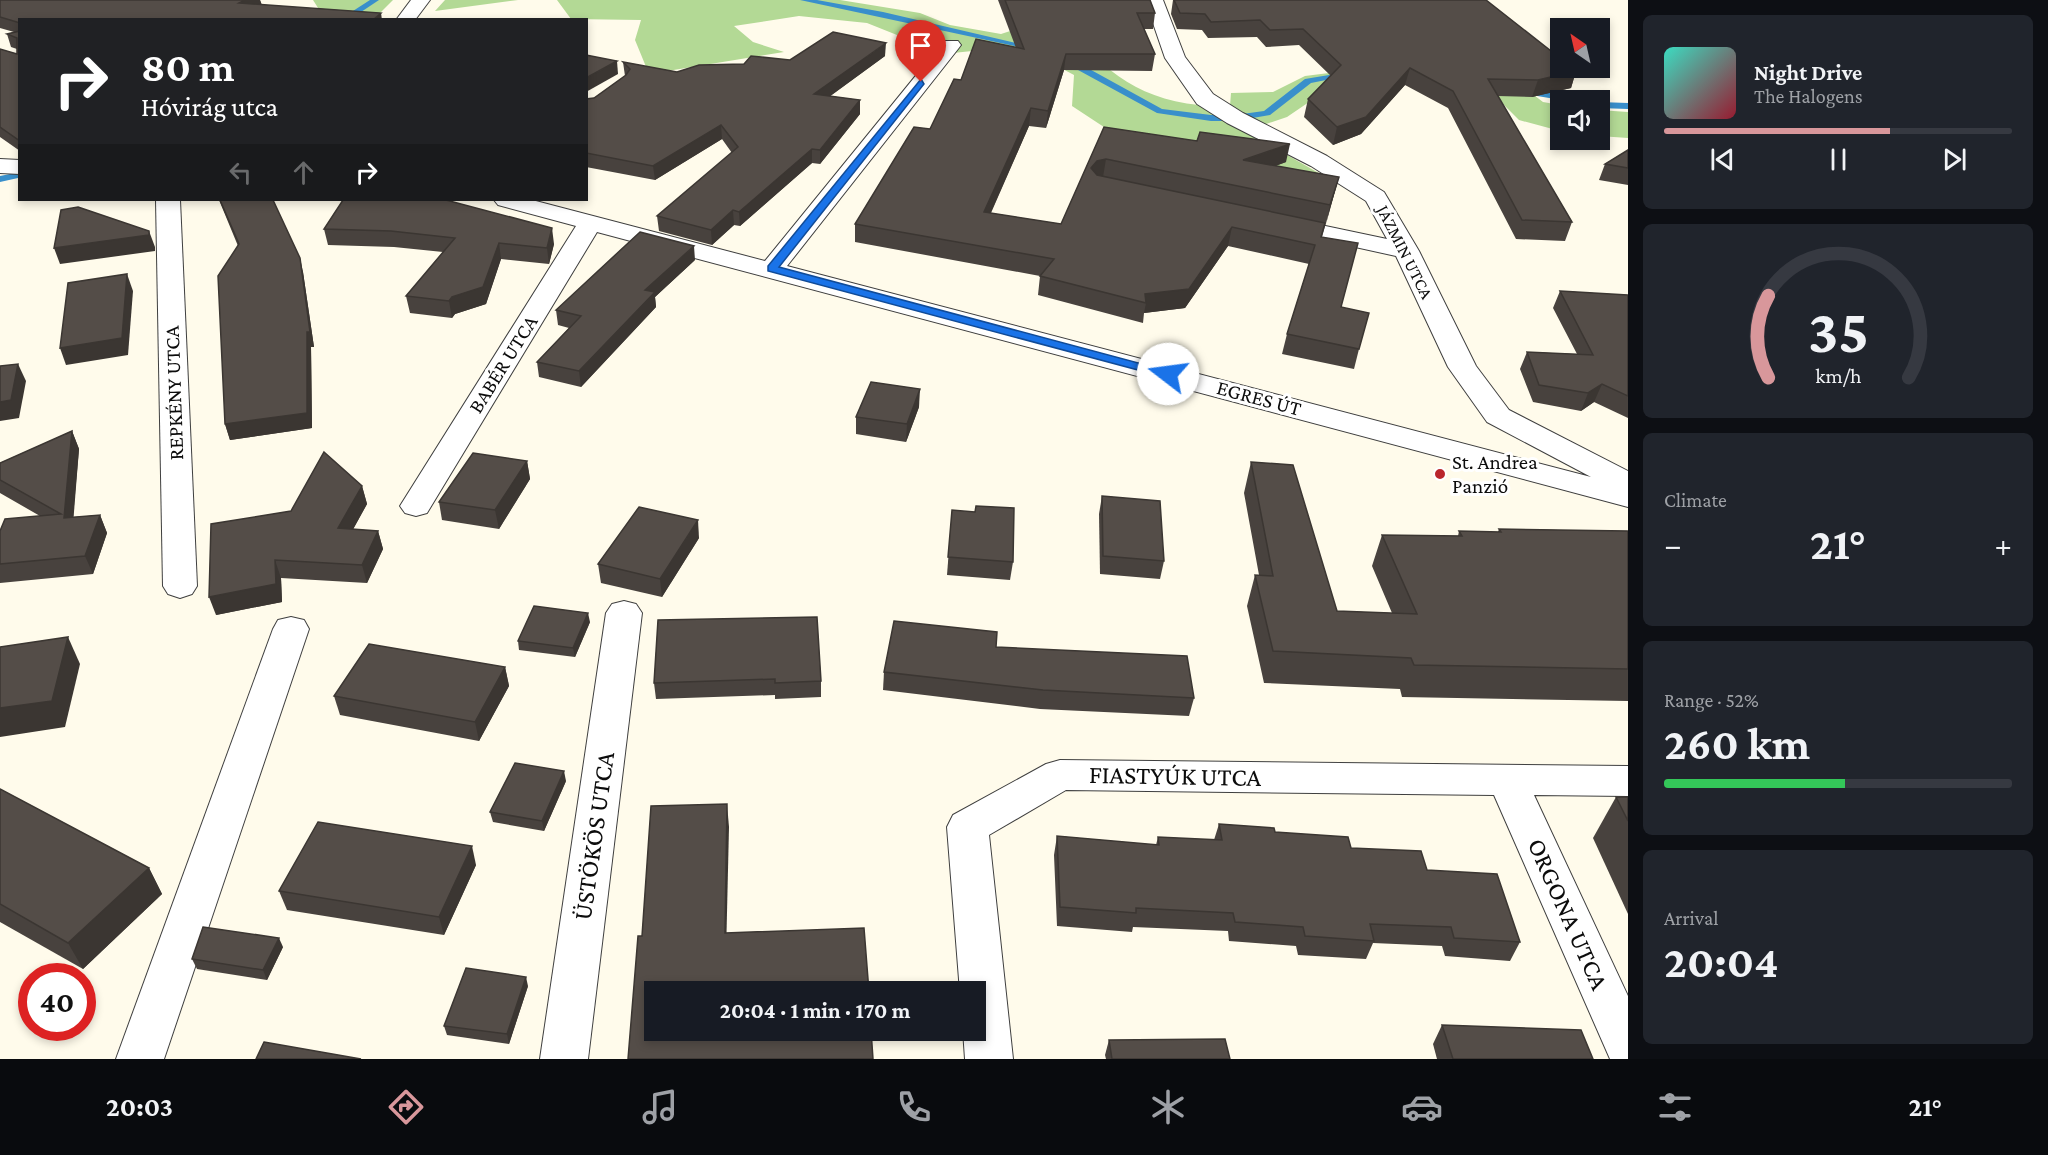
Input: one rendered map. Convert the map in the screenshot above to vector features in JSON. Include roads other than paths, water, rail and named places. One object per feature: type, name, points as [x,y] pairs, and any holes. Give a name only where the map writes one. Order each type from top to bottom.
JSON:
[{"type":"street","points":[[407,18],[419,2]]},
{"type":"street","name":"JÁZMIN UTCA","points":[[1164,4],[1175,57],[1205,99],[1235,118],[1319,161],[1376,197],[1406,251],[1462,367],[1498,416],[1628,483]]},
{"type":"street","points":[[772,268],[951,45]]},
{"type":"street","points":[[0,166],[18,167]]},
{"type":"street","name":"REPKÉNY UTCA","points":[[168,201],[180,586]]},
{"type":"street","name":"EGRES ÚT","points":[[510,201],[772,268],[1628,497]]},
{"type":"street","points":[[1255,218],[1406,251]]},
{"type":"street","name":"BABÉR UTCA","points":[[416,506],[591,222]]},
{"type":"street","name":"ÜSTÖKÖS UTCA","points":[[564,1059],[624,613]]},
{"type":"street","points":[[140,1059],[291,629]]},
{"type":"street","name":"FIASTYÚK UTCA","points":[[989,1059],[968,827],[1060,775],[1628,781]]},
{"type":"street","name":"ORGONA UTCA","points":[[1508,780],[1628,1047]]},
{"type":"waterway","points":[[346,18],[375,0]]},
{"type":"waterway","points":[[804,0],[883,14],[1033,48]]},
{"type":"waterway","points":[[1070,62],[1160,111],[1211,118],[1235,118],[1267,113],[1308,81],[1347,75]]},
{"type":"waterway","points":[[1522,91],[1550,96]]},
{"type":"waterway","points":[[1610,105],[1628,106]]},
{"type":"waterway","points":[[0,179],[15,176]]},
{"type":"place","name":"St. Andrea Panzió","points":[[1440,474]]}]
